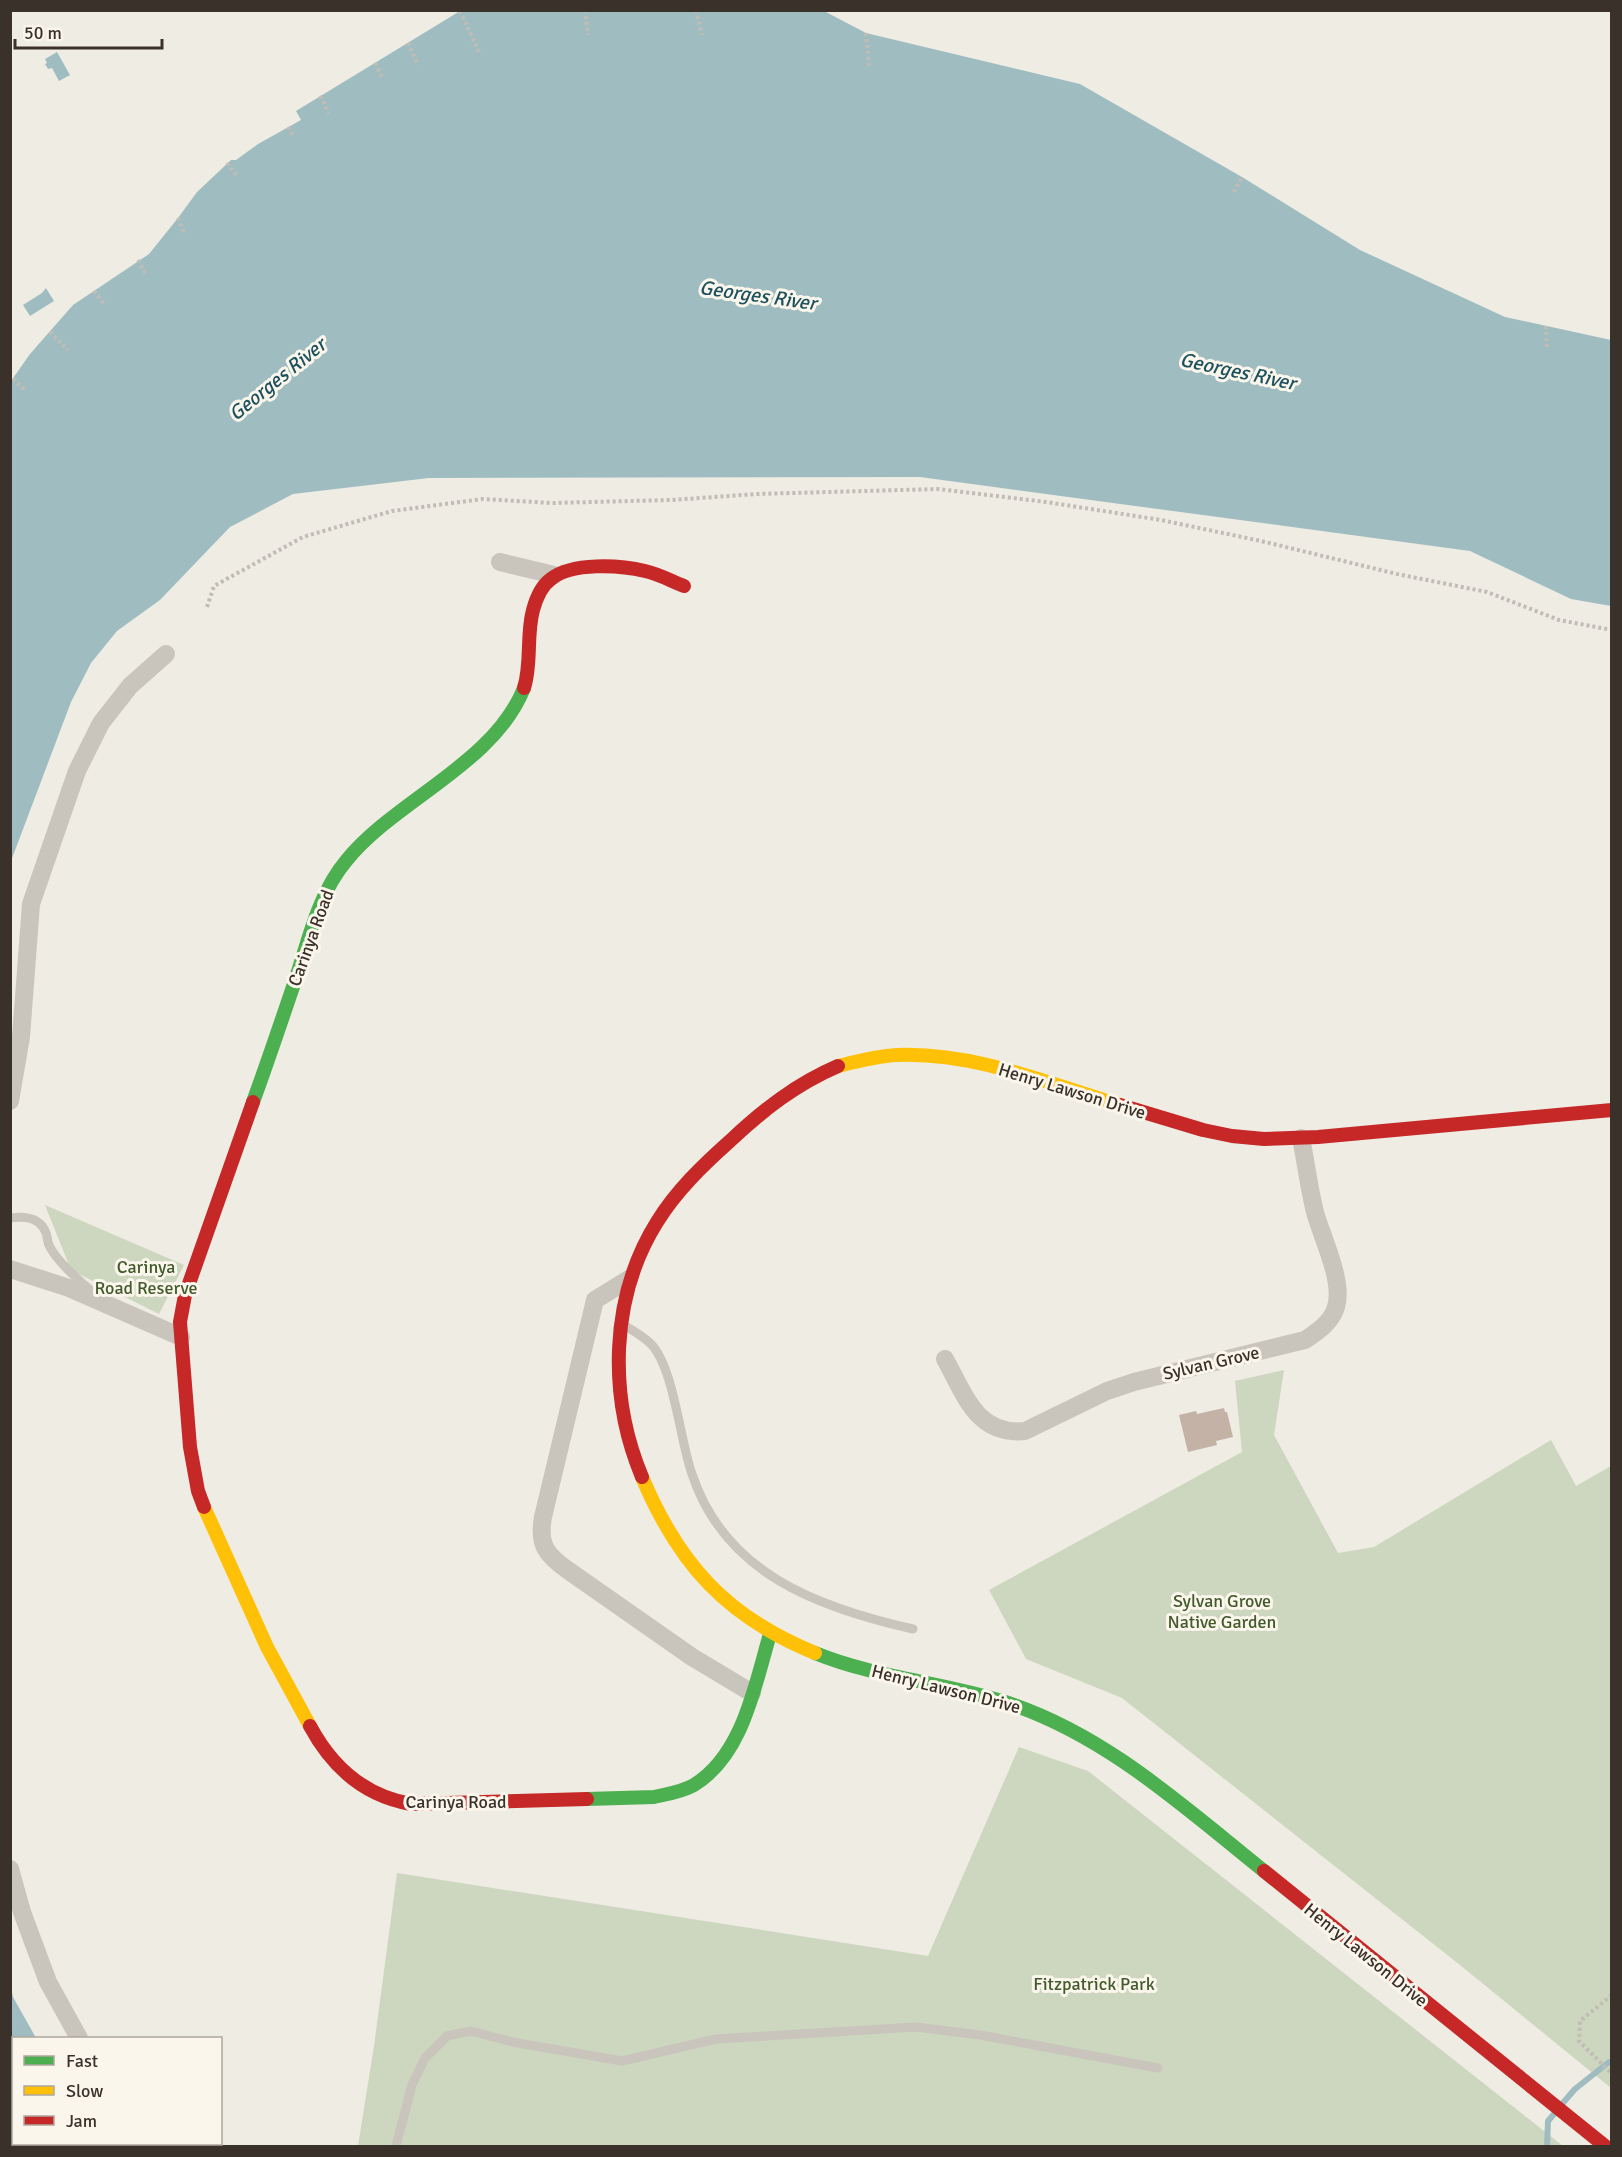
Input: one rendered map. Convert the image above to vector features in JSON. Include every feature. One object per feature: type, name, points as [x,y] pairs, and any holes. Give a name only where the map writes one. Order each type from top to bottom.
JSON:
[{"type":"main road","points":[[554,575],[569,570],[621,567],[648,572],[684,586]]},
{"type":"main road","name":"Carinya Road","points":[[554,575],[535,601],[530,620],[525,688],[516,705],[477,752],[367,839],[347,859],[332,879],[311,932],[185,1295],[180,1322],[194,1476],[204,1508],[267,1647],[313,1732],[331,1759],[353,1780],[366,1789],[393,1801],[431,1805],[654,1797],[695,1785],[710,1774],[739,1729],[770,1634]]},
{"type":"main road","name":"Henry Lawson Drive","points":[[1605,2146],[1156,1785],[1102,1747],[1059,1723],[1012,1704],[984,1695],[850,1665],[796,1647],[770,1634],[745,1617],[720,1596],[698,1572],[673,1538],[647,1491],[630,1444],[621,1398],[619,1372],[620,1323],[629,1279],[640,1249],[667,1205],[688,1180],[768,1107],[798,1086],[832,1069],[870,1057],[906,1053],[970,1061],[1202,1131],[1242,1138],[1301,1138],[1611,1110]]},
{"type":"street","points":[[500,562],[554,575]]},
{"type":"street","points":[[10,1101],[21,1037],[31,904],[69,793],[77,771],[101,723],[130,686],[166,654]]},
{"type":"street","name":"Sylvan Grove","points":[[945,1359],[976,1414],[999,1430],[1012,1432],[1025,1431],[1107,1391],[1134,1382],[1305,1340],[1318,1332],[1329,1321],[1336,1308],[1338,1294],[1316,1213],[1301,1138]]},
{"type":"street","points":[[10,1269],[60,1285],[181,1337]]},
{"type":"street","points":[[629,1279],[595,1300],[543,1517],[542,1541],[547,1552],[568,1571],[692,1657],[752,1693]]},
{"type":"street","points":[[10,1869],[22,1912],[48,1982],[78,2037]]},
{"type":"lane","points":[[10,1218],[27,1216],[40,1224],[46,1232],[49,1246],[79,1281],[112,1307]]},
{"type":"lane","points":[[620,1323],[651,1344],[659,1355],[667,1376],[691,1473],[700,1495],[728,1537],[746,1556],[776,1579],[820,1603],[859,1616],[913,1629]]},
{"type":"lane","points":[[396,2146],[412,2085],[425,2058],[447,2036],[471,2031],[512,2042],[622,2061],[716,2039],[916,2027],[980,2034],[1158,2068]]},
{"type":"path","points":[[585,10],[588,35]]},
{"type":"path","points":[[696,10],[702,35]]},
{"type":"path","points":[[460,11],[480,54]]},
{"type":"path","points":[[866,33],[869,66]]},
{"type":"path","points":[[408,43],[418,65]]},
{"type":"path","points":[[375,63],[383,80]]},
{"type":"path","points":[[320,96],[329,113]]},
{"type":"path","points":[[288,128],[293,135]]},
{"type":"path","points":[[227,163],[238,177]]},
{"type":"path","points":[[1234,192],[1242,177]]},
{"type":"path","points":[[178,218],[185,235]]},
{"type":"path","points":[[138,260],[146,274]]},
{"type":"path","points":[[94,291],[105,305]]},
{"type":"path","points":[[1546,326],[1547,349]]},
{"type":"path","points":[[50,332],[68,350]]},
{"type":"path","points":[[13,379],[26,391]]},
{"type":"path","points":[[207,607],[214,586],[303,537],[392,511],[483,500],[551,503],[647,501],[757,494],[938,489],[1046,502],[1161,520],[1262,541],[1397,574],[1487,592],[1559,620],[1611,630]]},
{"type":"path","points":[[1611,1995],[1581,2021],[1579,2041],[1611,2074]]},
{"type":"green space","name":"Carinya Road Reserve","points":[[45,1205],[184,1265],[159,1314],[71,1270]]},
{"type":"green space","name":"Sylvan Grove Native Garden","points":[[1284,1370],[1274,1435],[1338,1553],[1374,1547],[1551,1440],[1576,1486],[1611,1466],[1611,2088],[1460,1965],[1122,1698],[1026,1659],[989,1590],[1242,1452],[1235,1381]]},
{"type":"green space","name":"Fitzpatrick Park","points":[[1019,1747],[1088,1771],[1563,2146],[358,2146],[397,1873],[928,1956]]},
{"type":"water","name":"Georges River","points":[[460,11],[824,11],[866,33],[1080,84],[1242,177],[1360,250],[1505,317],[1611,340],[1611,606],[1571,599],[1470,551],[920,477],[429,478],[293,494],[230,527],[160,600],[117,631],[91,663],[71,702],[11,861],[11,381],[30,354],[73,305],[149,254],[197,192],[231,160],[236,160],[258,144],[301,120],[296,111]]},
{"type":"water","points":[[57,52],[70,75],[59,81],[52,68],[48,69],[45,64],[47,63],[45,59]]},
{"type":"water","points":[[46,288],[54,301],[30,316],[23,305]]},
{"type":"water","points":[[11,1988],[13,1997],[35,2037],[12,2037],[12,2145],[99,2146],[11,2146]]},
{"type":"building","points":[[1224,1408],[1233,1437],[1216,1441],[1217,1445],[1188,1452],[1179,1415]]},
{"type":"waterway","points":[[1562,2104],[1575,2089],[1609,2062],[1612,2063]]},
{"type":"waterway","points":[[1547,2146],[1548,2121],[1554,2114]]},
{"type":"traffic: fast","points":[[253,1102],[316,916],[337,874],[366,839],[467,760],[490,739],[510,715],[524,688]]},
{"type":"traffic: fast","points":[[587,1799],[654,1797],[669,1794],[694,1785],[711,1772],[736,1737],[745,1717],[770,1634]]},
{"type":"traffic: fast","points":[[815,1653],[862,1668],[982,1695],[1042,1716],[1110,1753],[1142,1775],[1264,1871]]},
{"type":"traffic: slow","points":[[838,1066],[897,1055],[954,1058],[1010,1071],[1120,1105]]},
{"type":"traffic: slow","points":[[642,1477],[672,1537],[709,1585],[756,1623],[815,1653]]},
{"type":"traffic: slow","points":[[204,1507],[267,1647],[310,1726]]},
{"type":"traffic: jam","points":[[524,688],[533,610],[537,597],[551,579],[583,567],[610,566],[650,572],[684,586]]},
{"type":"traffic: jam","points":[[642,1477],[623,1414],[619,1380],[619,1347],[623,1314],[630,1282],[641,1251],[657,1222],[673,1200],[710,1159],[781,1099],[808,1081],[838,1066]]},
{"type":"traffic: jam","points":[[204,1507],[198,1491],[190,1447],[180,1322],[185,1295],[253,1102]]},
{"type":"traffic: jam","points":[[1120,1105],[1203,1130],[1264,1139],[1318,1137],[1612,1110]]},
{"type":"traffic: jam","points":[[310,1726],[339,1767],[365,1787],[394,1800],[411,1804],[587,1799]]},
{"type":"traffic: jam","points":[[1264,1871],[1605,2146]]}]
